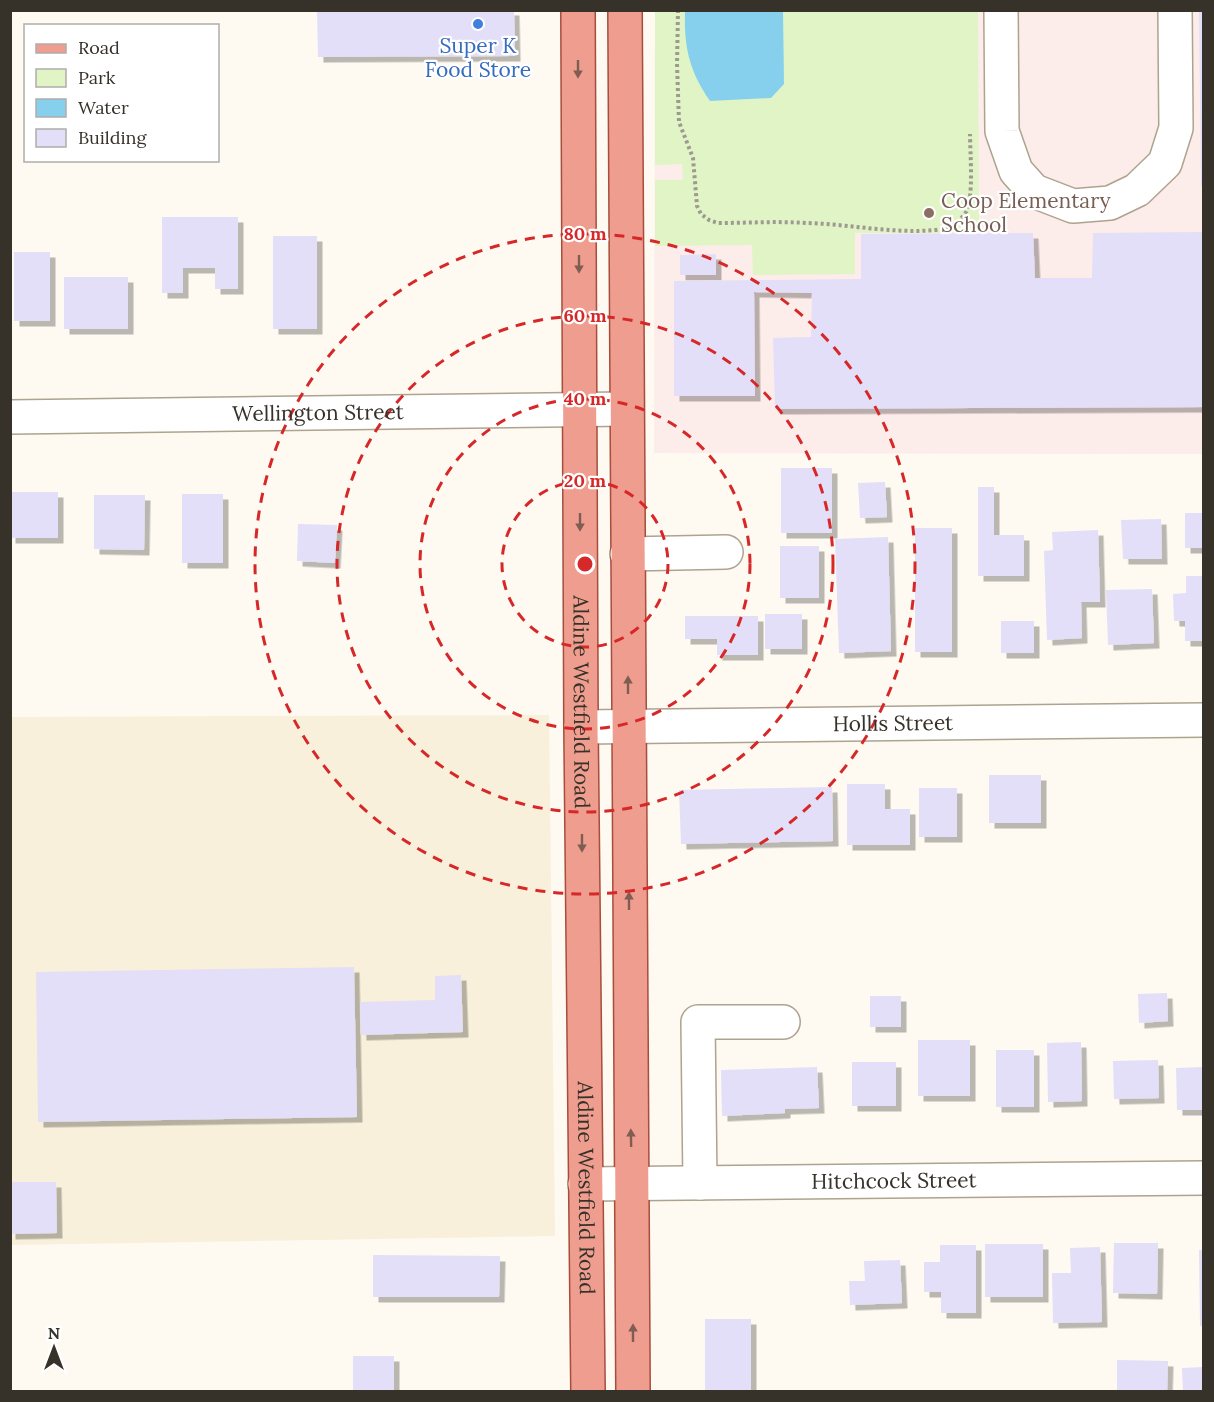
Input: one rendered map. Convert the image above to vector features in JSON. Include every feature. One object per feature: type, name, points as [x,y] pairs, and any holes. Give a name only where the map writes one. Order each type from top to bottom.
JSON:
[{"type":"main road","name":"Aldine Westfield Road","points":[[578,10],[581,727],[588,1392]]},
{"type":"main road","points":[[625,10],[633,1392]]},
{"type":"main road","points":[[583,934],[629,933]]},
{"type":"street","points":[[1001,10],[1002,130],[1016,171],[1034,191],[1073,206],[1110,203],[1137,190],[1165,163],[1176,128],[1175,10]]},
{"type":"street","name":"Wellington Street","points":[[10,417],[626,409]]},
{"type":"street","points":[[627,554],[726,552]]},
{"type":"street","name":"Hollis Street","points":[[581,727],[1203,720]]},
{"type":"street","points":[[700,1183],[698,1022],[783,1022]]},
{"type":"street","name":"Hitchcock Street","points":[[585,1184],[1203,1178]]},
{"type":"path","points":[[678,10],[676,64],[678,122],[693,158],[697,206],[701,214],[709,220],[718,223],[807,223],[882,229],[935,230],[947,228],[961,218],[970,202],[970,130]]},
{"type":"shaded area","name":"Coop Elementary School","points":[[655,11],[1203,11],[1203,454],[654,453]]},
{"type":"shaded area","points":[[549,715],[555,1236],[11,1245],[10,717]]},
{"type":"green space","points":[[655,11],[978,11],[979,233],[855,233],[855,274],[753,275],[752,245],[655,246],[655,180],[683,180],[682,164],[655,165]]},
{"type":"water","points":[[685,11],[783,11],[784,84],[771,98],[710,101],[697,79],[689,58]]},
{"type":"building","points":[[317,10],[514,10],[515,56],[318,57]]},
{"type":"building","points":[[1199,10],[1204,10],[1204,186],[1201,186]]},
{"type":"building","points":[[162,217],[238,217],[238,289],[215,289],[215,268],[183,268],[183,293],[162,293]]},
{"type":"building","points":[[1204,232],[1204,407],[775,409],[773,338],[811,337],[812,293],[754,292],[755,396],[674,396],[674,281],[861,279],[861,234],[1033,233],[1035,278],[1092,278],[1093,233]]},
{"type":"building","points":[[273,236],[317,236],[317,329],[273,329]]},
{"type":"building","points":[[14,252],[50,252],[50,321],[14,321]]},
{"type":"building","points":[[716,254],[716,275],[680,275],[680,255]]},
{"type":"building","points":[[64,277],[128,277],[128,329],[64,329]]},
{"type":"building","points":[[781,468],[832,468],[832,533],[781,533]]},
{"type":"building","points":[[885,482],[887,517],[860,518],[858,483]]},
{"type":"building","points":[[978,487],[994,487],[994,535],[1024,535],[1024,576],[978,576]]},
{"type":"building","points":[[10,492],[58,492],[58,538],[10,538]]},
{"type":"building","points":[[182,494],[223,494],[223,563],[182,563]]},
{"type":"building","points":[[94,495],[145,495],[144,550],[94,549]]},
{"type":"building","points":[[1185,513],[1204,513],[1204,548],[1185,548]]},
{"type":"building","points":[[1161,519],[1162,559],[1123,559],[1121,520]]},
{"type":"building","points":[[298,524],[337,525],[335,563],[297,561]]},
{"type":"building","points":[[915,528],[952,528],[952,652],[915,652]]},
{"type":"building","points":[[1098,530],[1100,602],[1081,602],[1082,638],[1047,640],[1044,551],[1053,550],[1052,532]]},
{"type":"building","points":[[888,537],[891,651],[839,653],[835,539]]},
{"type":"building","points":[[780,546],[819,546],[819,598],[780,598]]},
{"type":"building","points":[[1186,576],[1204,576],[1204,641],[1185,641],[1185,621],[1174,621],[1173,594],[1186,593]]},
{"type":"building","points":[[1152,589],[1154,643],[1108,645],[1106,590]]},
{"type":"building","points":[[765,614],[802,614],[802,649],[765,649]]},
{"type":"building","points":[[685,616],[758,616],[758,655],[717,655],[717,639],[685,639]]},
{"type":"building","points":[[1001,621],[1034,621],[1034,653],[1001,653]]},
{"type":"building","points":[[989,775],[1041,775],[1041,823],[989,823]]},
{"type":"building","points":[[847,784],[885,784],[885,809],[910,809],[910,845],[847,845]]},
{"type":"building","points":[[832,787],[833,841],[681,844],[679,790]]},
{"type":"building","points":[[919,788],[957,788],[957,837],[919,837]]},
{"type":"building","points":[[354,967],[357,1117],[38,1122],[36,972]]},
{"type":"building","points":[[461,975],[463,1032],[361,1035],[360,1002],[435,1000],[435,976]]},
{"type":"building","points":[[1167,993],[1168,1021],[1139,1023],[1138,994]]},
{"type":"building","points":[[870,996],[901,996],[901,1027],[870,1027]]},
{"type":"building","points":[[918,1040],[970,1040],[970,1096],[918,1096]]},
{"type":"building","points":[[1081,1042],[1082,1101],[1048,1102],[1047,1043]]},
{"type":"building","points":[[996,1050],[1034,1050],[1034,1107],[996,1107]]},
{"type":"building","points":[[1158,1060],[1159,1098],[1114,1099],[1113,1061]]},
{"type":"building","points":[[852,1062],[896,1062],[896,1106],[852,1106]]},
{"type":"building","points":[[817,1067],[819,1108],[785,1109],[785,1113],[722,1116],[721,1070]]},
{"type":"building","points":[[1204,1067],[1204,1110],[1177,1110],[1176,1068]]},
{"type":"building","points":[[10,1182],[56,1182],[57,1233],[10,1234]]},
{"type":"building","points":[[1114,1243],[1158,1243],[1157,1294],[1113,1293]]},
{"type":"building","points":[[985,1244],[1043,1244],[1043,1297],[985,1297]]},
{"type":"building","points":[[940,1245],[976,1245],[976,1313],[941,1313],[941,1292],[924,1292],[924,1262],[940,1262]]},
{"type":"building","points":[[1100,1247],[1102,1322],[1053,1323],[1052,1273],[1071,1273],[1070,1248]]},
{"type":"building","points":[[1199,1250],[1204,1250],[1204,1326],[1200,1326]]},
{"type":"building","points":[[373,1255],[500,1256],[499,1297],[373,1297]]},
{"type":"building","points":[[900,1260],[902,1303],[850,1305],[849,1281],[865,1281],[864,1261]]},
{"type":"building","points":[[705,1319],[751,1319],[751,1391],[705,1391]]},
{"type":"building","points":[[353,1356],[394,1356],[394,1392],[353,1392]]},
{"type":"building","points":[[1117,1360],[1168,1361],[1167,1392],[1117,1391]]},
{"type":"building","points":[[1204,1367],[1204,1392],[1183,1392],[1182,1368]]},
{"type":"place","name":"Super K Food Store","points":[[478,24]]},
{"type":"place","name":"Coop Elementary School","points":[[929,213]]}]
